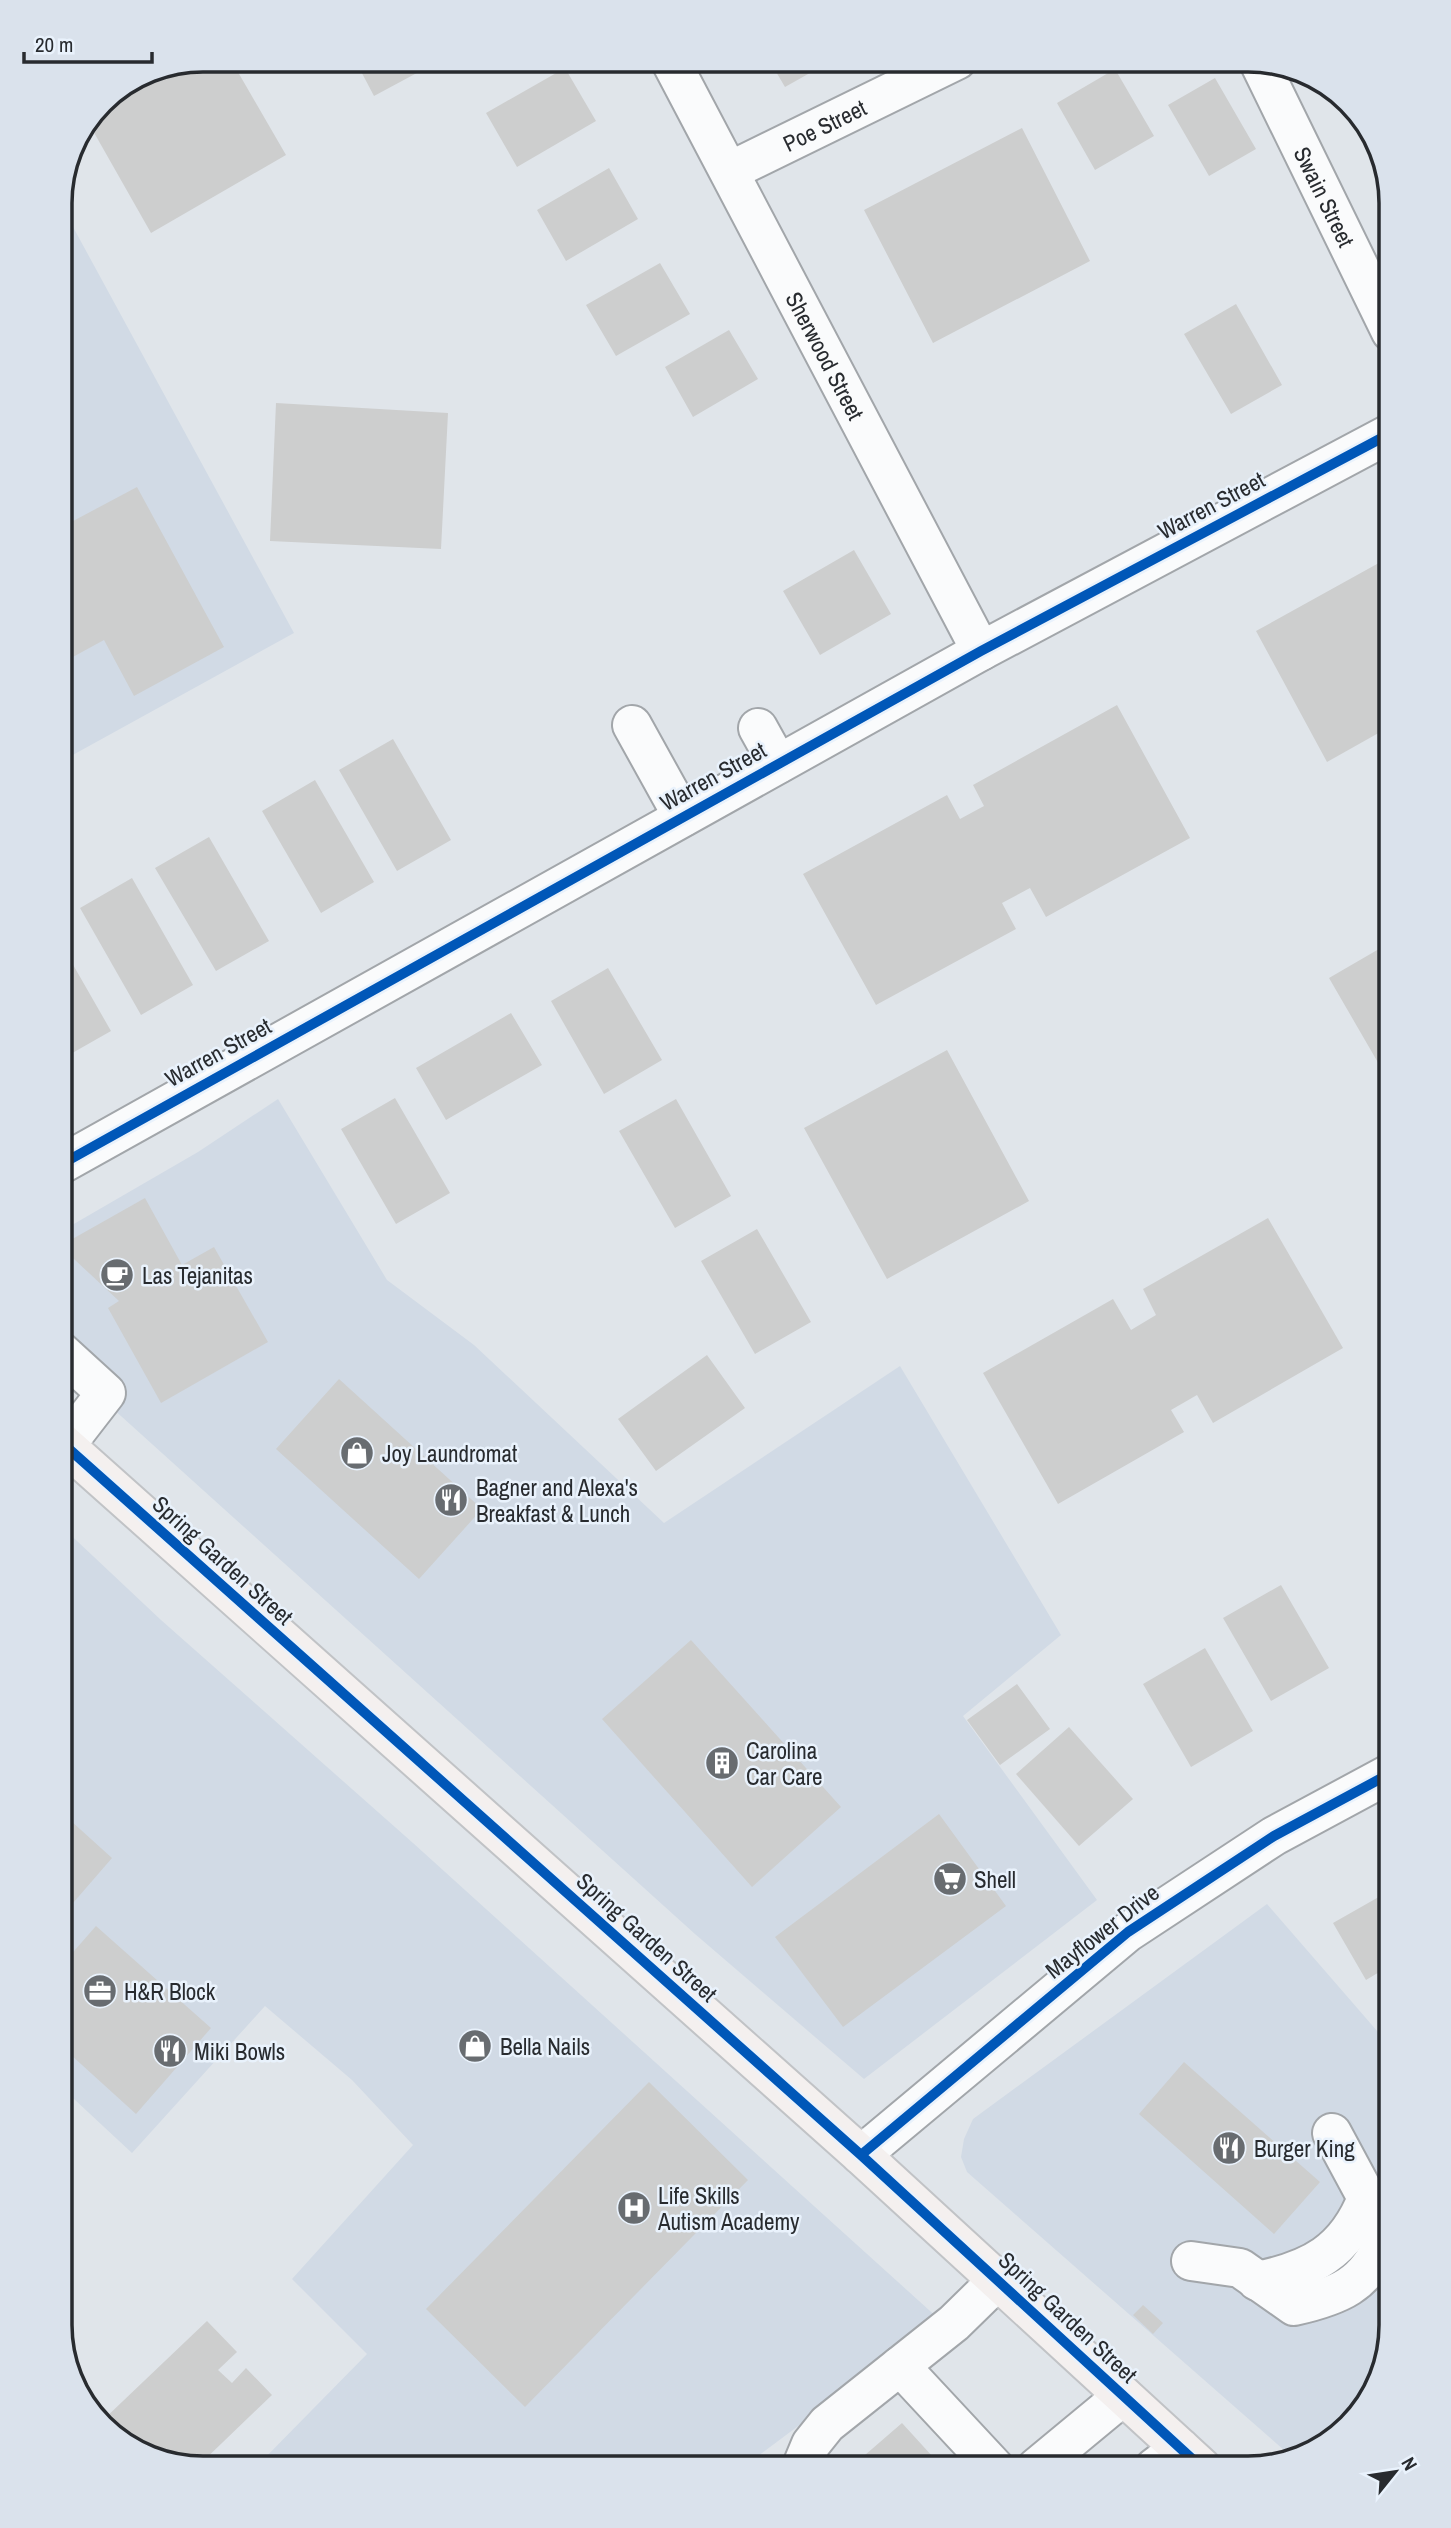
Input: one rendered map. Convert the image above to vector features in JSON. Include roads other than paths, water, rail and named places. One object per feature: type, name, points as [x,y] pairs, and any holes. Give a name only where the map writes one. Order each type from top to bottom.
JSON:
[{"type":"main road","name":"Spring Garden Street","points":[[72,1452],[861,2155],[1123,2396],[1174,2456]]},
{"type":"street","name":"Sherwood Street","points":[[676,72],[981,650]]},
{"type":"street","name":"Poe Street","points":[[730,171],[932,72]]},
{"type":"street","name":"Swain Street","points":[[1264,73],[1379,307]]},
{"type":"street","name":"Warren Street","points":[[72,1158],[981,650],[1379,439]]},
{"type":"street","points":[[632,725],[683,817]]},
{"type":"street","points":[[758,728],[778,764]]},
{"type":"street","points":[[72,1362],[106,1393],[72,1432]]},
{"type":"street","name":"Mayflower Drive","points":[[861,2155],[1128,1932],[1274,1836],[1379,1779]]},
{"type":"street","points":[[1191,2261],[1240,2268],[1257,2281],[1295,2273],[1332,2250],[1357,2223],[1367,2197],[1332,2133]]},
{"type":"street","points":[[806,2456],[811,2444],[827,2424],[954,2323],[998,2280]]},
{"type":"street","points":[[900,2366],[984,2456]]},
{"type":"street","points":[[1050,2456],[1123,2396]]},
{"type":"place","name":"Las Tejanitas","points":[[117,1275]]},
{"type":"place","name":"Joy Laundromat","points":[[357,1453]]},
{"type":"place","name":"Bagner and Alexa's Breakfast & Lunch","points":[[451,1500]]},
{"type":"place","name":"Carolina Car Care","points":[[722,1763]]},
{"type":"place","name":"Shell","points":[[950,1879]]},
{"type":"place","name":"H&R Block","points":[[100,1991]]},
{"type":"place","name":"Bella Nails","points":[[475,2046]]},
{"type":"place","name":"Miki Bowls","points":[[170,2051]]},
{"type":"place","name":"Burger King","points":[[1229,2148]]},
{"type":"place","name":"Life Skills Autism Academy","points":[[634,2208]]}]
